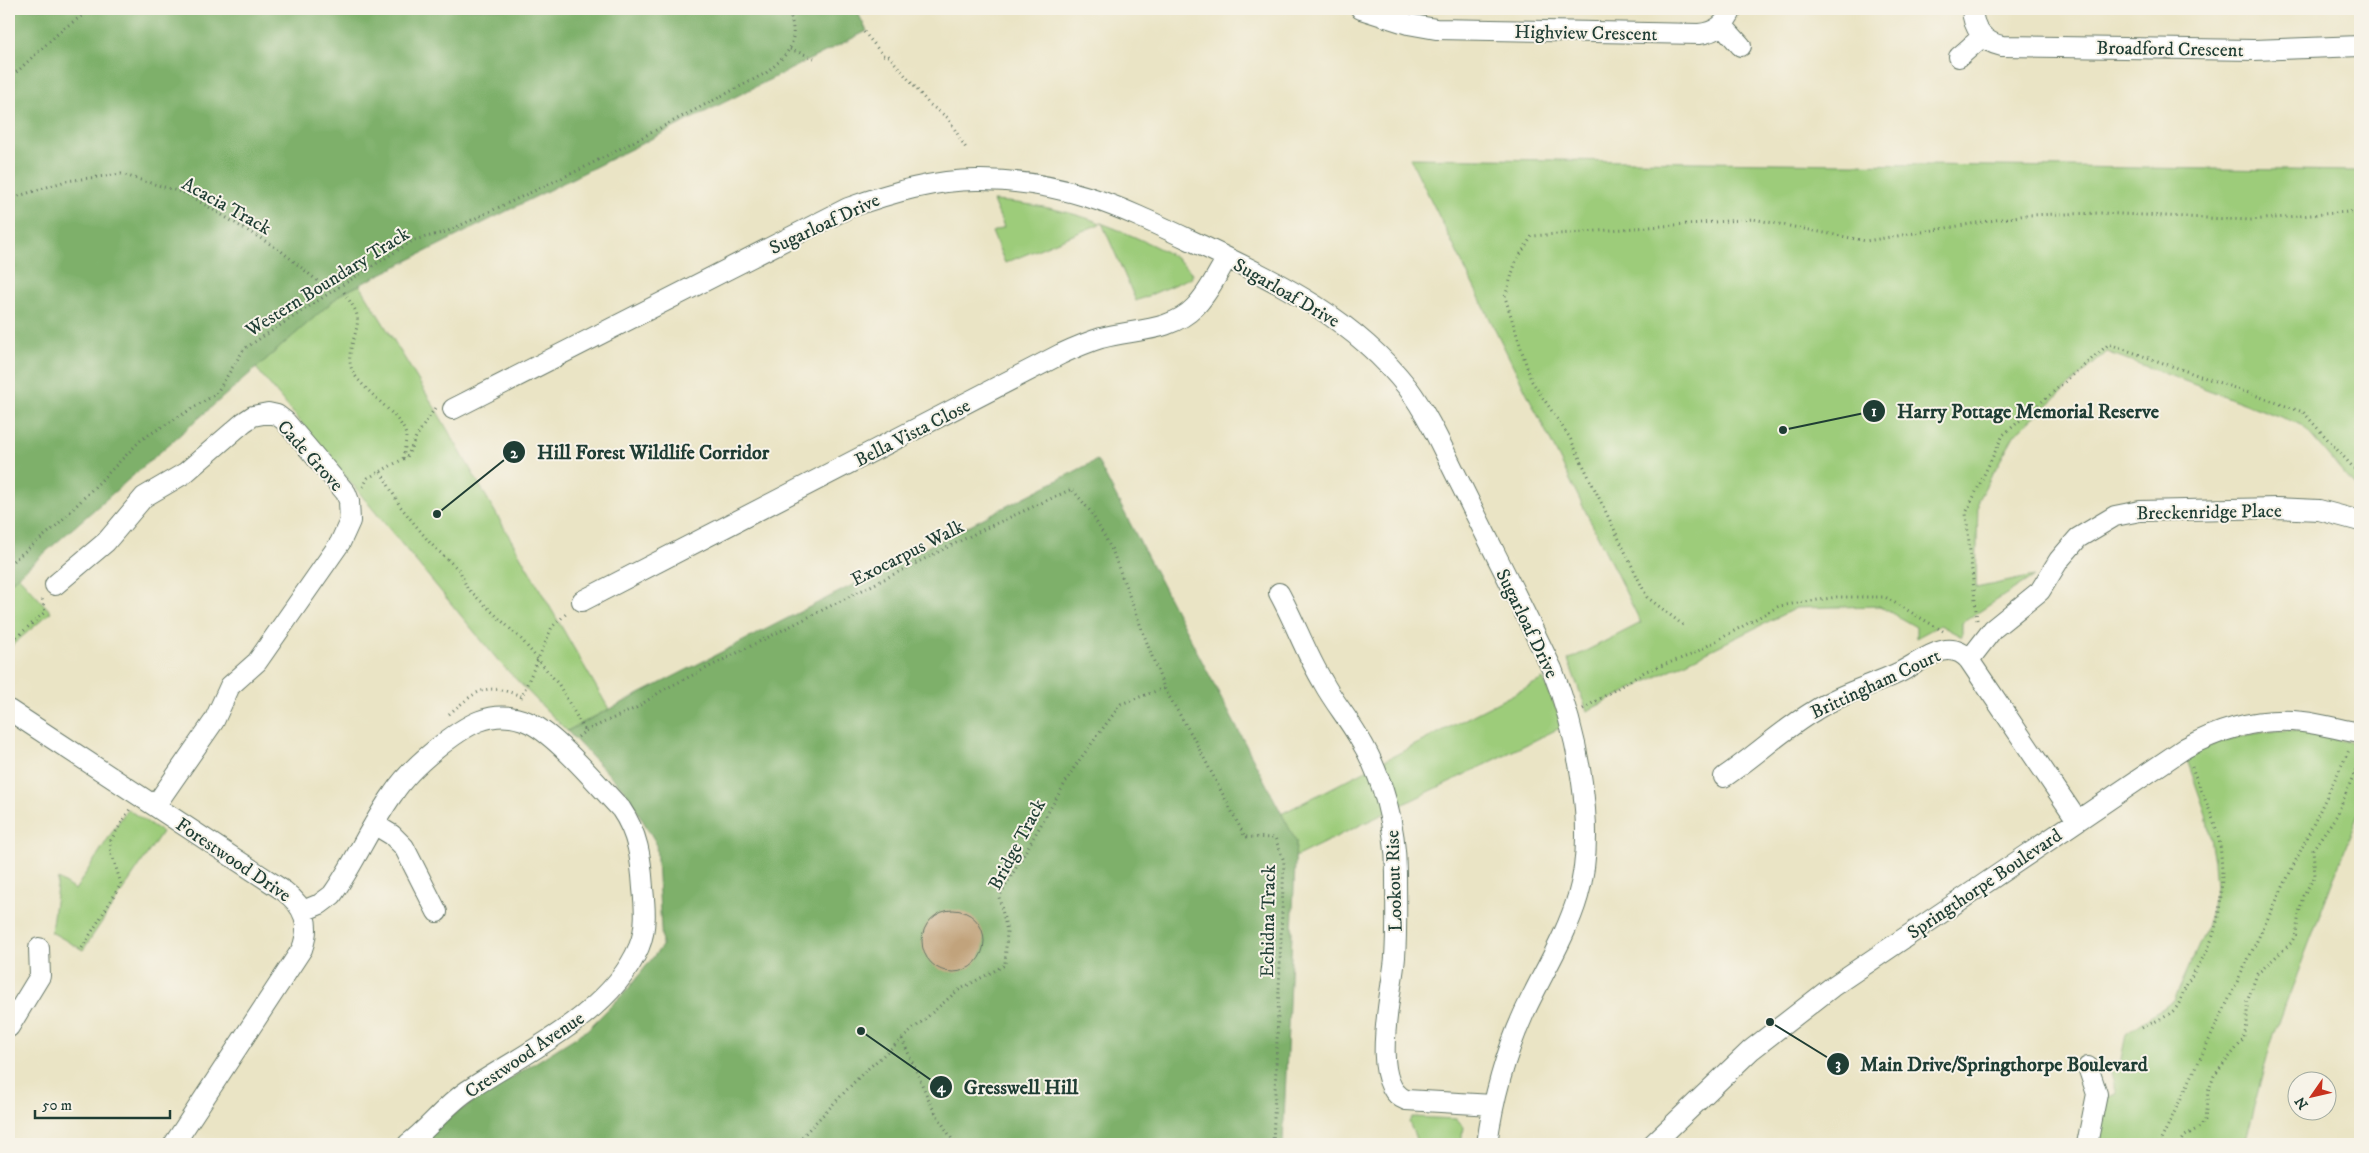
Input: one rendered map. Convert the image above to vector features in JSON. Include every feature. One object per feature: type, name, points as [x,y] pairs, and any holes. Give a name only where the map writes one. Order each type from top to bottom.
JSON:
[{"type":"street","name":"Highview Crescent","points":[[1361,9],[1424,28],[1453,30],[1699,34],[1708,32],[1727,17],[1741,46]]},
{"type":"street","points":[[1959,57],[1982,36],[1973,19],[1972,9]]},
{"type":"street","name":"Broadford Crescent","points":[[1982,36],[1990,42],[2002,46],[2254,50],[2360,46]]},
{"type":"street","name":"Sugarloaf Drive","points":[[453,410],[831,216],[893,193],[924,186],[979,180],[1036,184],[1064,189],[1129,211],[1292,291],[1340,321],[1379,354],[1410,391],[1445,454],[1535,634],[1560,690],[1582,784],[1585,819],[1583,876],[1562,938],[1513,1039],[1493,1105],[1487,1144]]},
{"type":"street","name":"Bella Vista Close","points":[[582,601],[1061,354],[1101,338],[1154,328],[1180,318],[1194,308],[1204,296],[1226,258]]},
{"type":"street","name":"Cade Grove","points":[[55,585],[106,542],[144,497],[184,473],[244,422],[260,414],[277,416],[285,421],[341,486],[349,501],[350,520],[340,543],[257,662],[230,686],[214,721],[146,810]]},
{"type":"street","name":"Breckenridge Place","points":[[1974,652],[1993,628],[2034,597],[2047,582],[2059,560],[2078,538],[2115,516],[2140,511],[2277,508],[2319,510],[2360,521]]},
{"type":"street","name":"Lookout Rise","points":[[1279,594],[1321,680],[1368,753],[1384,795],[1392,823],[1396,868],[1395,957],[1384,1032],[1387,1073],[1391,1088],[1399,1097],[1406,1100],[1493,1105]]},
{"type":"street","name":"Brittingham Court","points":[[1724,777],[1796,722],[1834,700],[1898,673],[1946,649],[1974,652],[2078,820]]},
{"type":"street","name":"Forestwood Drive","points":[[9,710],[146,810],[284,891],[292,897],[303,911],[307,930],[302,949],[174,1144]]},
{"type":"street","name":"Crestwood Avenue","points":[[303,911],[320,904],[332,895],[374,824],[403,780],[448,739],[463,728],[491,716],[512,717],[541,729],[621,809],[635,833],[642,864],[645,910],[639,947],[615,983],[585,1015],[466,1092],[408,1144]]},
{"type":"street","name":"Springthorpe Boulevard","points":[[1653,1144],[1746,1054],[1817,998],[1921,925],[2185,748],[2223,730],[2243,724],[2284,721],[2304,722],[2358,733]]},
{"type":"street","points":[[374,824],[392,835],[404,847],[437,912]]},
{"type":"street","points":[[9,1027],[40,976],[39,948]]},
{"type":"street","points":[[2087,1144],[2097,1094],[2088,1067]]},
{"type":"path","points":[[9,79],[64,28],[92,9]]},
{"type":"path","points":[[788,9],[792,21],[794,40],[790,49],[814,58]]},
{"type":"path","points":[[864,32],[883,55],[889,56],[929,104],[948,118],[967,150]]},
{"type":"path","name":"Western Boundary Track","points":[[9,564],[54,528],[142,439],[216,394],[244,349],[414,240],[446,232],[581,169],[766,73],[786,57],[790,49]]},
{"type":"path","name":"Acacia Track","points":[[9,199],[66,181],[122,174],[187,194],[280,250],[331,292]]},
{"type":"path","points":[[1683,625],[1648,597],[1570,438],[1530,380],[1504,297],[1516,261],[1532,236],[1753,219],[1866,241],[2026,215],[2102,213],[2250,220],[2360,211]]},
{"type":"path","points":[[344,292],[356,313],[356,330],[349,350],[352,370],[362,385],[396,418],[406,435],[403,459]]},
{"type":"path","points":[[1974,652],[1966,512],[2003,435],[2109,344],[2303,412],[2360,475]]},
{"type":"path","points":[[349,501],[360,492],[368,478],[382,472],[407,456],[416,436],[435,408],[453,410]]},
{"type":"path","points":[[382,472],[400,506],[430,543],[460,571],[467,588],[522,640],[559,685],[585,731]]},
{"type":"path","name":"Exocarpus Walk","points":[[564,751],[585,731],[636,708],[663,690],[984,529],[1072,488],[1091,512],[1112,550],[1164,688]]},
{"type":"path","points":[[9,644],[45,612],[42,597],[46,588],[55,585]]},
{"type":"path","points":[[1568,718],[1646,671],[1691,655],[1779,606],[1837,597],[1885,597],[1924,622],[1947,633]]},
{"type":"path","points":[[512,717],[552,627],[582,601]]},
{"type":"path","name":"Bridge Track","points":[[795,1144],[863,1073],[957,991],[1005,965],[1007,931],[999,897],[1018,863],[1075,766],[1121,704],[1164,688]]},
{"type":"path","name":"Echidna Track","points":[[1164,688],[1193,737],[1246,837],[1275,838],[1284,861],[1273,1144]]},
{"type":"path","points":[[448,715],[481,690],[504,689],[522,696]]},
{"type":"path","points":[[2159,1144],[2358,733]]},
{"type":"path","points":[[2180,1144],[2185,1136],[2200,1127],[2205,1120],[2208,1092],[2214,1076],[2243,1040],[2247,1025],[2247,1002],[2257,974],[2291,943],[2296,934],[2303,896],[2316,876],[2313,849],[2337,815],[2360,759]]},
{"type":"path","points":[[2142,1028],[2172,1012],[2177,1007],[2186,984],[2196,972],[2210,945],[2217,921],[2221,874],[2220,845],[2211,811],[2192,767]]},
{"type":"path","points":[[82,948],[121,884],[110,848],[112,836],[130,809],[146,810]]},
{"type":"path","points":[[902,1040],[932,1107],[955,1144]]},
{"type":"green space","points":[[9,9],[856,9],[867,31],[341,294],[9,584]]},
{"type":"green space","points":[[1410,158],[2360,171],[2360,492],[2302,425],[2107,352],[2015,434],[1978,500],[1976,588],[2034,576],[1962,623],[1962,637],[1940,625],[1916,638],[1916,627],[1879,606],[1796,608],[1587,711],[1568,660],[1641,623]]},
{"type":"green space","points":[[993,201],[1050,208],[1101,223],[1005,263],[992,232],[1004,227]]},
{"type":"green space","points":[[1102,224],[1167,252],[1192,273],[1192,277],[1136,301]]},
{"type":"green space","points":[[360,285],[435,408],[609,709],[567,731],[501,664],[256,368],[341,294]]},
{"type":"green space","points":[[1097,460],[1296,841],[1283,1144],[420,1144],[443,1121],[587,1030],[628,989],[662,946],[656,843],[626,792],[567,731]]},
{"type":"green space","points":[[18,576],[51,612],[9,648],[9,584]]},
{"type":"green space","points":[[1543,679],[1564,726],[1295,857],[1296,841],[1281,814]]},
{"type":"green space","points":[[2290,730],[2360,743],[2360,809],[2270,1046],[2244,1144],[2095,1144],[2104,1101],[2117,1093],[2110,1070],[2120,1064],[2126,1034],[2174,1000],[2204,934],[2211,910],[2216,887],[2214,862],[2206,814],[2186,757],[2224,741],[2262,733]]},
{"type":"green space","points":[[127,809],[162,832],[83,950],[51,932],[58,879],[75,890]]},
{"type":"green space","points":[[1412,1117],[1456,1119],[1463,1127],[1461,1144],[1418,1144],[1409,1122]]},
{"type":"building","points":[[947,910],[959,910],[975,919],[982,929],[984,941],[982,953],[975,963],[959,972],[947,972],[936,967],[927,958],[922,947],[922,935],[927,924],[936,915]]},
{"type":"place","name":"Harry Pottage Memorial Reserve","points":[[1783,430]]},
{"type":"place","name":"Hill Forest Wildlife Corridor","points":[[437,514]]},
{"type":"place","name":"Main Drive/Springthorpe Boulevard","points":[[1770,1022]]},
{"type":"place","name":"Gresswell Hill","points":[[861,1031]]}]
